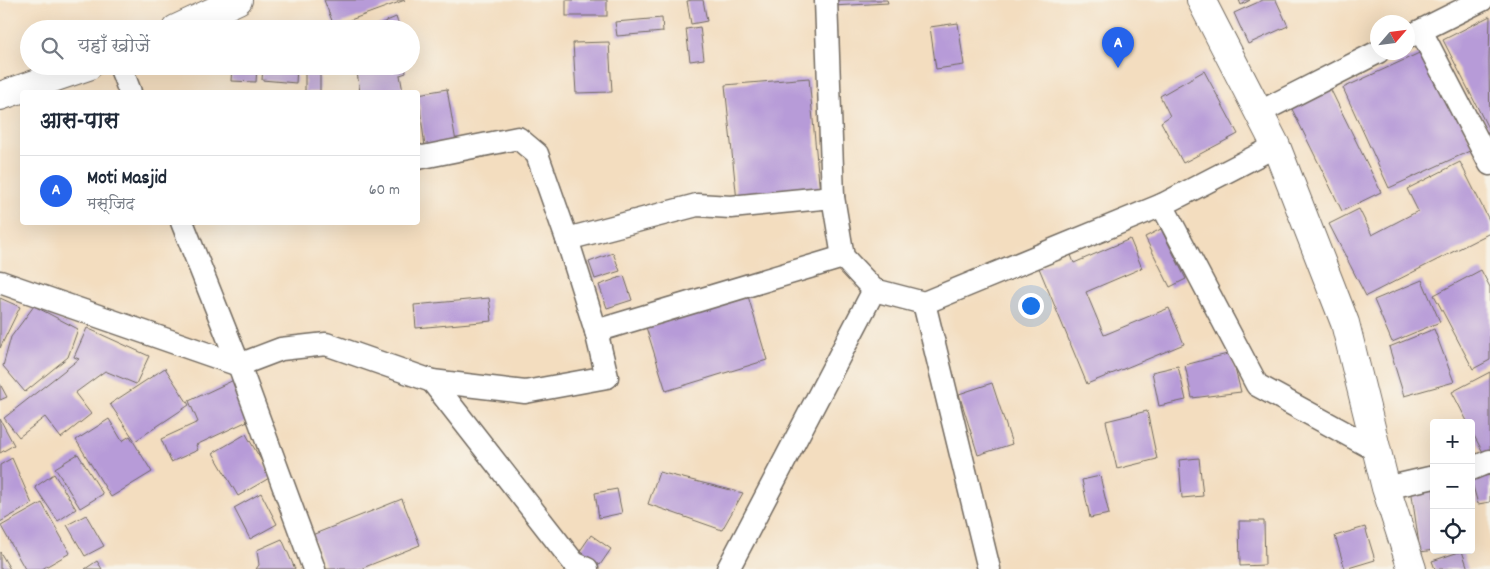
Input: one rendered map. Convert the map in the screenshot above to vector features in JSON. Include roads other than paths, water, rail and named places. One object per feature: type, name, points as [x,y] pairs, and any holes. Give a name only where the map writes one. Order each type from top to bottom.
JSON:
[{"type":"main road","points":[[195,20],[238,0]]},
{"type":"main road","points":[[1201,0],[1276,146],[1345,323],[1386,488],[1412,569]]},
{"type":"main road","points":[[0,96],[62,75]]},
{"type":"street","points":[[826,0],[833,197],[843,256],[874,290],[924,304],[1162,205],[1276,146]]},
{"type":"street","points":[[1415,34],[1482,0]]},
{"type":"street","points":[[1415,36],[1490,164]]},
{"type":"street","points":[[1258,113],[1370,56]]},
{"type":"street","points":[[123,75],[129,90]]},
{"type":"street","points":[[0,282],[239,365],[280,348],[326,344],[432,381],[525,392],[607,377],[596,331],[567,240],[536,154],[518,138],[420,158]]},
{"type":"street","points":[[567,240],[697,205],[731,207],[833,197]]},
{"type":"street","points":[[1162,205],[1257,385],[1378,451]]},
{"type":"street","points":[[183,225],[239,365],[314,569]]},
{"type":"street","points":[[596,331],[843,256]]},
{"type":"street","points":[[728,569],[874,290]]},
{"type":"street","points":[[924,304],[989,569]]},
{"type":"street","points":[[432,381],[574,563],[587,569]]},
{"type":"street","points":[[1475,467],[1490,461]]},
{"type":"street","points":[[1386,488],[1430,479]]},
{"type":"place","name":"Moti Masjid","points":[[1118,68]]}]
